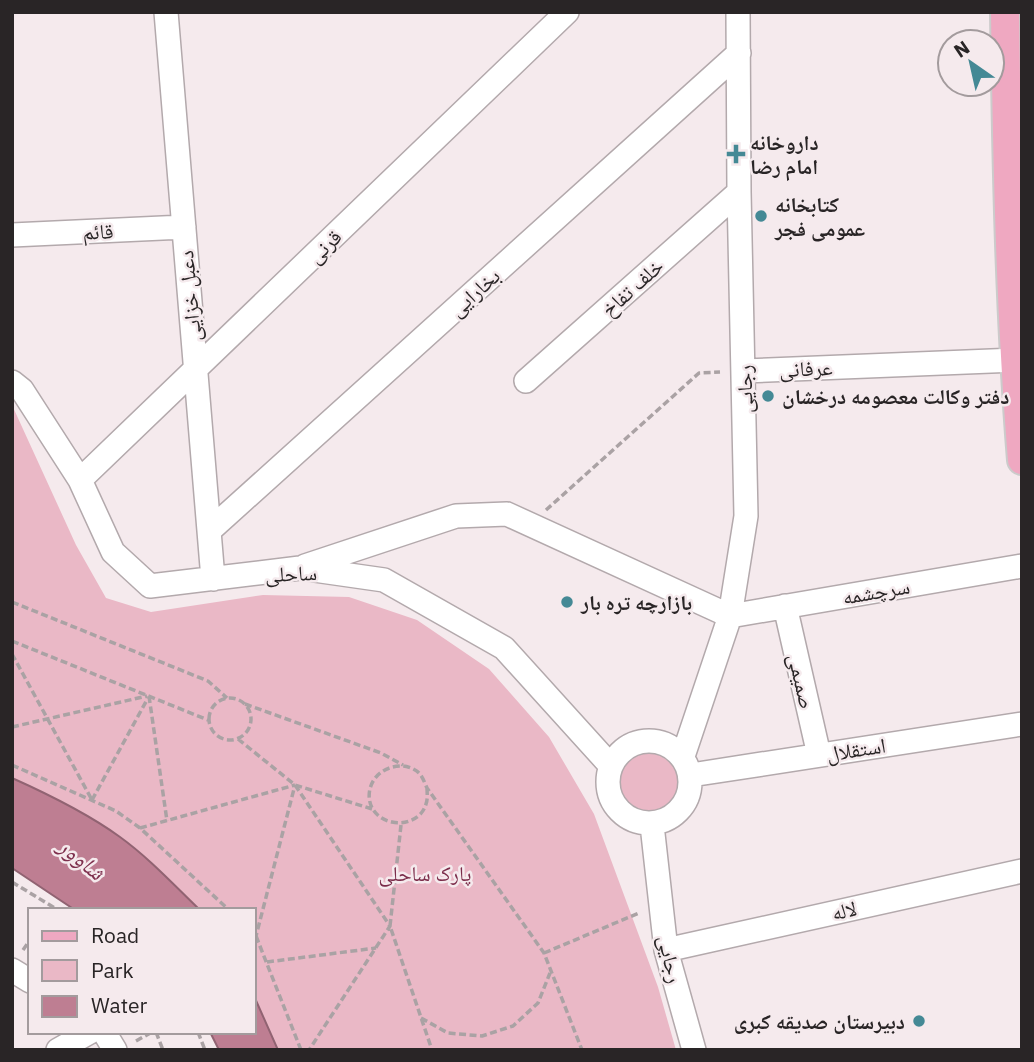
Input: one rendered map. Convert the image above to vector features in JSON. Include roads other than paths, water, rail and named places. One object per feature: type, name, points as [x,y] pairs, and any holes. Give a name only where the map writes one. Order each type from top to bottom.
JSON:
[{"type":"main road","points":[[1011,34],[1011,272],[1022,460]]},
{"type":"street","name":"دعبل خزایی","points":[[166,12],[213,579]]},
{"type":"street","name":"قرنی","points":[[80,480],[568,12]]},
{"type":"street","name":"رجایی","points":[[687,766],[730,616],[746,516],[738,12]]},
{"type":"street","name":"بخارایی","points":[[209,531],[739,53]]},
{"type":"street","name":"خلف تفاخ","points":[[526,382],[739,192]]},
{"type":"street","name":"قائم","points":[[12,235],[184,227]]},
{"type":"street","name":"عرفانی","points":[[744,371],[1016,360]]},
{"type":"street","name":"ساحلی","points":[[12,382],[22,390],[80,480],[113,552],[150,586],[300,568],[384,580],[504,649],[610,765]]},
{"type":"street","points":[[300,568],[456,516],[507,514],[730,616]]},
{"type":"street","name":"سرچشمه","points":[[730,616],[1022,566]]},
{"type":"street","name":"صمیمی","points":[[785,606],[818,755]]},
{"type":"street","name":"استقلال","points":[[687,766],[818,755],[1022,724]]},
{"type":"street","points":[[644,740],[666,743],[687,766],[688,798],[674,816],[652,825],[631,821],[614,807],[607,787],[610,765],[624,748],[644,740]]},
{"type":"street","name":"رجایی","points":[[652,825],[666,950],[694,1050]]},
{"type":"street","name":"لاله","points":[[666,950],[1022,871]]},
{"type":"street","points":[[12,970],[28,980]]},
{"type":"street","points":[[58,1050],[86,1034]]},
{"type":"street","points":[[105,1034],[115,1050]]},
{"type":"water","name":"شاوور","points":[[12,778],[68,805],[120,837],[198,908],[72,908],[12,868]]},
{"type":"water","points":[[256,1000],[278,1050],[219,1050],[211,1034],[256,1034]]},
{"type":"place","name":"داروخانه امام رضا","points":[[736,154]]},
{"type":"place","name":"کتابخانه عمومی فجر","points":[[761,216]]},
{"type":"place","name":"دفتر وکالت معصومه درخشان","points":[[768,396]]},
{"type":"place","name":"بازارچه تره بار","points":[[567,602]]},
{"type":"place","name":"دبیرستان صدیقه کبری","points":[[919,1021]]},
{"type":"park label","name":"پارک ساحلی","points":[[425,873]]}]
